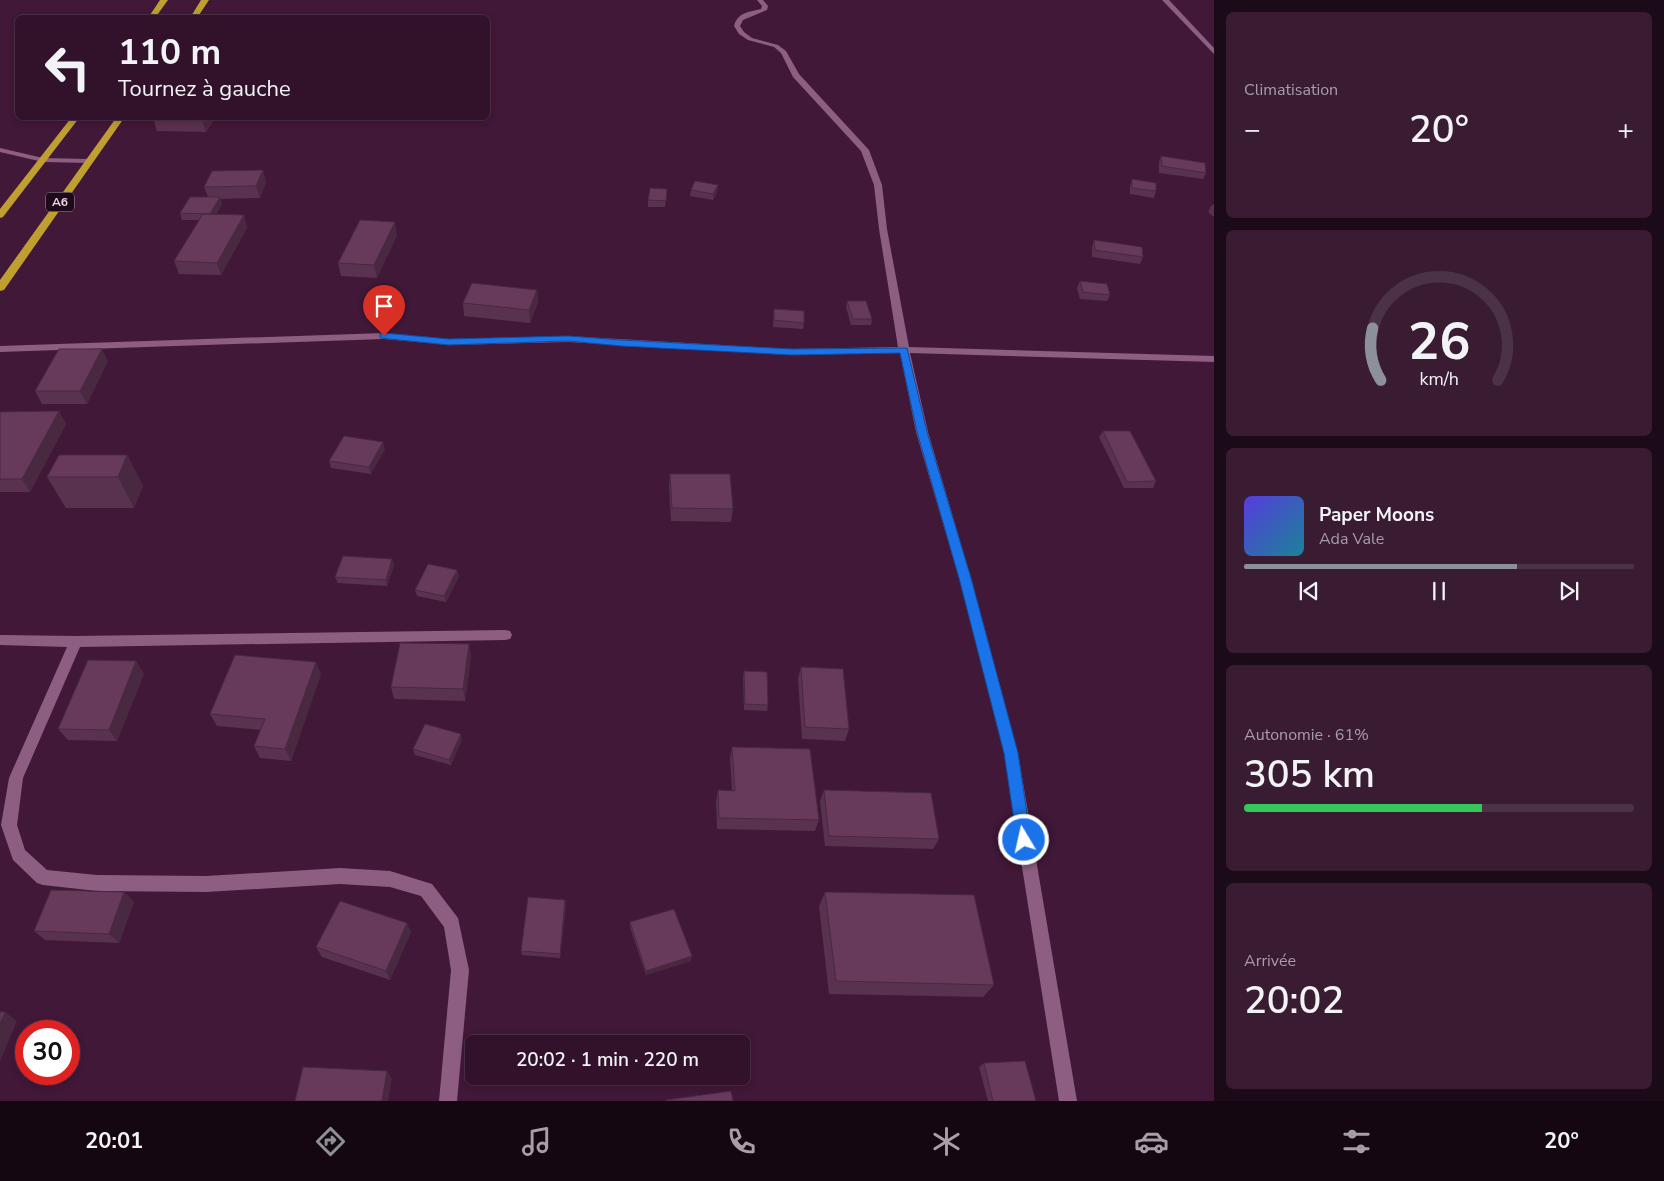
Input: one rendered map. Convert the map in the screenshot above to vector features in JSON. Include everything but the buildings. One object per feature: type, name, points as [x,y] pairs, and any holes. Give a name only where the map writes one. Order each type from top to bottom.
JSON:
[{"type":"highway","points":[[153,15],[164,0]]},
{"type":"highway","points":[[195,15],[205,0]]},
{"type":"highway","points":[[0,215],[73,120]]},
{"type":"highway","name":"A6","points":[[0,288],[119,120]]},
{"type":"street","points":[[760,0],[766,9],[742,16],[736,26],[741,33],[750,39],[776,46],[784,52],[796,75],[864,150],[878,185],[883,229],[904,350],[922,432],[965,578],[1011,753],[1068,1101]]},
{"type":"street","points":[[1165,0],[1214,52]]},
{"type":"street","points":[[0,150],[43,160],[89,161]]},
{"type":"street","points":[[0,349],[384,336],[449,342],[568,338],[621,343],[792,352],[904,350],[1214,359]]},
{"type":"street","points":[[0,640],[76,642],[505,635]]},
{"type":"street","points":[[76,642],[16,778],[9,825],[19,855],[43,876],[97,883],[206,884],[340,876],[390,879],[426,890],[452,924],[460,970],[448,1101]]},
{"type":"route","points":[[384,336],[449,342],[568,338],[621,343],[792,352],[904,350],[922,432],[965,578],[1011,753],[1024,840]]}]
